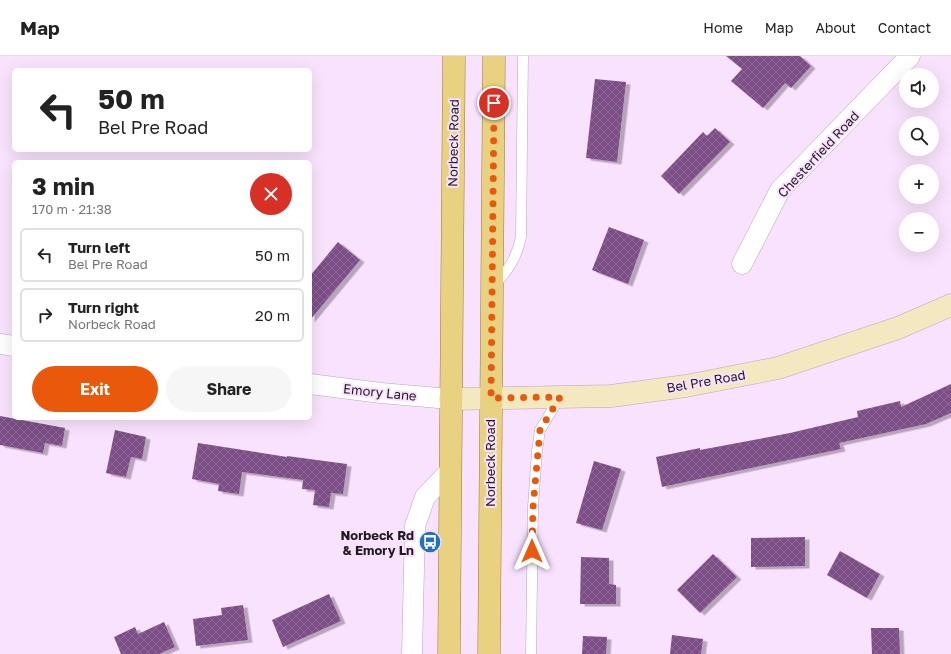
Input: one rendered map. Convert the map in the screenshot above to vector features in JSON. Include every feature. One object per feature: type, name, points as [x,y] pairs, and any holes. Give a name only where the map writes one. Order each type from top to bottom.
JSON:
[{"type":"main road","name":"Norbeck Road","points":[[449,654],[454,56]]},
{"type":"main road","name":"Norbeck Road","points":[[489,654],[494,56]]},
{"type":"main road","name":"Bel Pre Road","points":[[450,399],[611,396],[686,386],[778,368],[898,328],[951,305]]},
{"type":"street","name":"Chesterfield Road","points":[[742,264],[780,190],[910,56]]},
{"type":"street","points":[[0,344],[12,346]]},
{"type":"street","name":"Emory Lane","points":[[312,384],[381,393],[450,399]]},
{"type":"street","points":[[412,654],[415,526],[425,497],[450,471]]},
{"type":"lane","points":[[492,289],[510,267],[519,248],[521,237],[523,56]]},
{"type":"lane","points":[[531,654],[533,507],[537,451],[540,430],[560,397]]},
{"type":"building","points":[[726,56],[800,56],[811,66],[791,88],[785,83],[763,108],[731,81],[742,69]]},
{"type":"building","points":[[595,79],[626,82],[617,162],[586,158]]},
{"type":"building","points":[[715,128],[730,142],[679,194],[661,176],[703,132],[707,136]]},
{"type":"building","points":[[609,227],[644,240],[628,284],[592,270]]},
{"type":"building","points":[[338,242],[360,260],[312,318],[312,274]]},
{"type":"building","points":[[951,384],[951,413],[926,424],[839,443],[841,449],[662,487],[656,457],[790,433],[858,417],[857,411],[900,401],[901,407]]},
{"type":"building","points":[[0,416],[12,418],[12,420],[22,420],[65,428],[62,446],[45,443],[43,453],[0,445]]},
{"type":"building","points":[[115,430],[146,437],[142,459],[131,457],[126,477],[106,473]]},
{"type":"building","points":[[198,443],[287,457],[347,464],[343,494],[331,493],[329,507],[313,505],[315,490],[302,489],[303,480],[242,472],[239,494],[218,491],[219,484],[192,479]]},
{"type":"building","points":[[594,461],[621,469],[602,530],[576,523]]},
{"type":"building","points":[[805,537],[805,566],[751,567],[751,538]]},
{"type":"building","points":[[840,551],[880,574],[867,598],[827,575]]},
{"type":"building","points":[[713,554],[737,577],[700,613],[677,590]]},
{"type":"building","points":[[581,557],[609,558],[609,584],[616,585],[616,604],[580,604]]},
{"type":"building","points":[[329,594],[341,621],[283,647],[272,620]]},
{"type":"building","points":[[243,605],[248,640],[196,646],[193,619],[222,615],[221,608]]},
{"type":"building","points":[[164,622],[175,647],[159,654],[121,654],[114,637],[135,627],[138,634]]},
{"type":"building","points":[[871,628],[899,628],[900,654],[872,654]]},
{"type":"building","points":[[672,635],[703,639],[701,654],[670,654]]},
{"type":"building","points":[[583,636],[607,637],[606,654],[582,654]]},
{"type":"place","name":"Norbeck Rd & Emory Ln","points":[[430,542]]},
{"type":"route","points":[[494,103],[491,398],[560,397],[540,430],[533,507],[532,551]]}]
